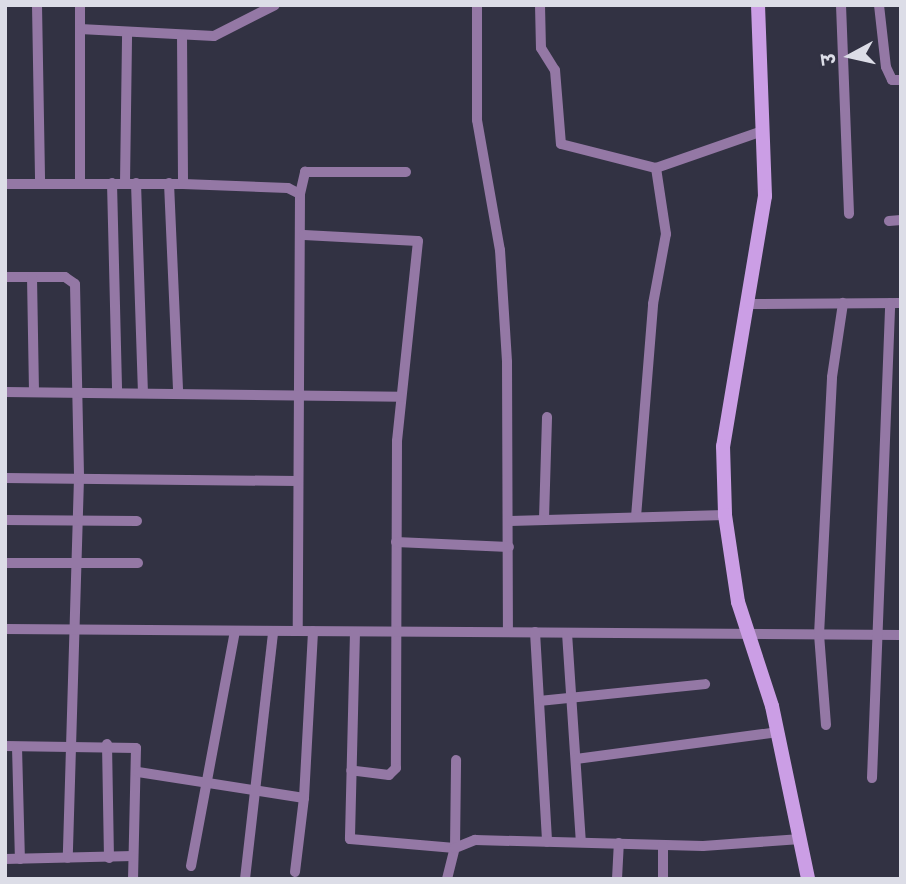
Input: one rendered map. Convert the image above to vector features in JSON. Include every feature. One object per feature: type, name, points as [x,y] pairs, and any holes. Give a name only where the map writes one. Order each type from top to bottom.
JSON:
[{"type":"street","points":[[37,5],[40,183]]},
{"type":"street","points":[[80,5],[80,183]]},
{"type":"street","points":[[80,29],[214,36],[275,5]]},
{"type":"street","points":[[477,5],[477,120],[501,263],[510,520],[508,632]]},
{"type":"street","points":[[540,5],[541,48],[555,70],[557,140],[656,168],[762,131]]},
{"type":"street","points":[[758,5],[765,196],[723,446],[725,515],[745,632],[778,732],[808,879]]},
{"type":"street","points":[[841,5],[849,214]]},
{"type":"street","points":[[880,5],[887,68],[892,80],[901,80]]},
{"type":"street","points":[[127,32],[130,183],[143,393]]},
{"type":"street","points":[[182,35],[183,184]]},
{"type":"street","points":[[636,517],[653,304],[665,258],[656,168]]},
{"type":"street","points":[[298,631],[297,391],[304,235],[300,194],[305,172],[407,172]]},
{"type":"street","points":[[112,183],[117,393]]},
{"type":"street","points":[[5,184],[169,183],[288,188],[300,194]]},
{"type":"street","points":[[169,183],[178,393]]},
{"type":"street","points":[[888,220],[901,220]]},
{"type":"street","points":[[304,235],[417,238],[401,397],[396,542],[396,772],[351,770]]},
{"type":"street","points":[[5,277],[74,280],[79,478],[72,629],[68,858]]},
{"type":"street","points":[[32,277],[34,391]]},
{"type":"street","points":[[826,724],[819,635],[832,377],[843,303]]},
{"type":"street","points":[[748,304],[895,303],[874,636],[872,778]]},
{"type":"street","points":[[5,392],[297,391],[401,397]]},
{"type":"street","points":[[544,519],[547,417]]},
{"type":"street","points":[[5,478],[297,481]]},
{"type":"street","points":[[510,520],[725,515]]},
{"type":"street","points":[[5,520],[137,521]]},
{"type":"street","points":[[396,542],[509,547]]},
{"type":"street","points":[[5,563],[138,563]]},
{"type":"street","points":[[5,629],[901,635]]},
{"type":"street","points":[[295,872],[304,798],[313,631]]},
{"type":"street","points":[[191,866],[235,632]]},
{"type":"street","points":[[245,879],[273,632]]},
{"type":"street","points":[[355,632],[352,841],[455,848],[475,840],[663,845],[801,839]]},
{"type":"street","points":[[535,632],[547,842]]},
{"type":"street","points":[[566,633],[582,842]]},
{"type":"street","points":[[539,701],[705,684]]},
{"type":"street","points":[[576,759],[778,732]]},
{"type":"street","points":[[107,744],[109,858]]},
{"type":"street","points":[[5,746],[107,744],[136,748],[138,772],[132,879]]},
{"type":"street","points":[[18,747],[20,859]]},
{"type":"street","points":[[447,879],[455,848],[456,760]]},
{"type":"street","points":[[138,772],[304,798]]},
{"type":"street","points":[[617,879],[619,843]]},
{"type":"street","points":[[663,845],[663,879]]},
{"type":"street","points":[[5,859],[133,856]]}]
